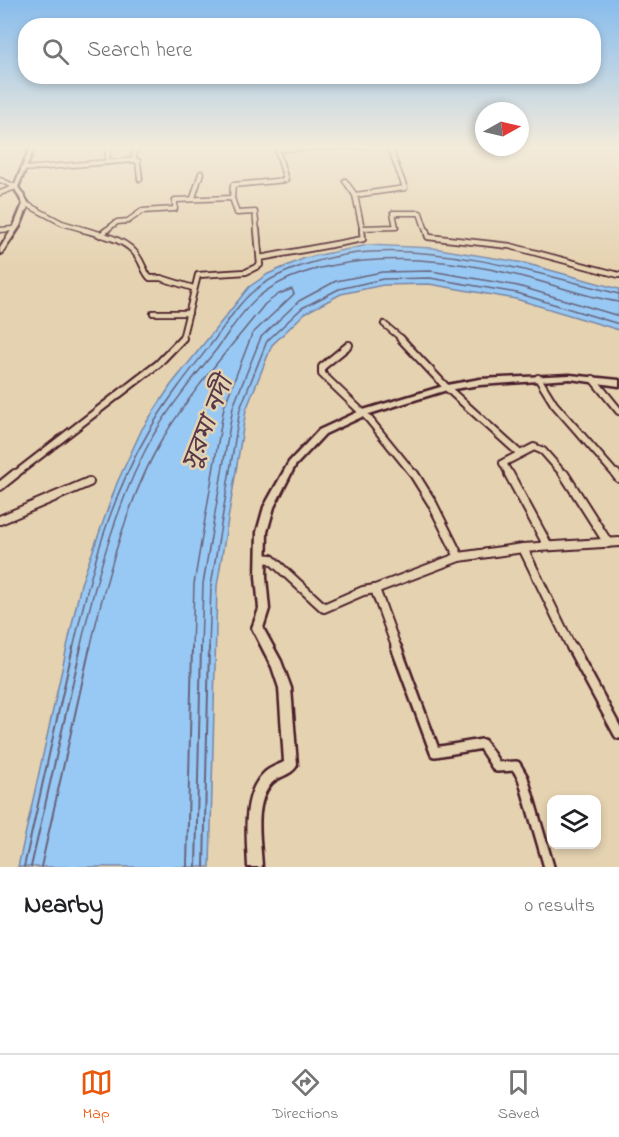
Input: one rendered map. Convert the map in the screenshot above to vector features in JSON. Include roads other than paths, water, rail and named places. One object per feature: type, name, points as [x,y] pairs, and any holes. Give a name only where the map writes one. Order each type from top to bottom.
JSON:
[{"type":"street","points":[[193,198],[198,186]]},
{"type":"street","points":[[0,486],[158,364],[182,341],[198,275],[246,272],[260,265],[255,212],[237,213],[232,198],[233,186]]},
{"type":"street","points":[[260,258],[363,240],[355,195],[349,186]]},
{"type":"street","points":[[355,195],[404,186]]},
{"type":"street","points":[[0,193],[16,187],[26,204],[66,225],[100,235],[136,254],[141,267],[150,278],[159,276],[169,282],[193,288]]},
{"type":"street","points":[[100,235],[117,222],[128,221],[142,211],[175,209],[175,200],[232,198]]},
{"type":"street","points":[[0,252],[26,204]]},
{"type":"street","points":[[362,228],[396,227],[393,213],[420,213],[428,237],[510,246],[619,275]]},
{"type":"street","points":[[0,230],[13,229]]},
{"type":"street","points":[[153,313],[189,313]]},
{"type":"street","points":[[384,324],[397,334],[447,388],[519,453]]},
{"type":"street","points":[[349,345],[326,362],[322,367],[322,374],[363,413],[410,470],[432,503],[459,557]]},
{"type":"street","points":[[538,378],[554,404],[619,478]]},
{"type":"street","points":[[255,867],[254,825],[258,795],[267,778],[291,765],[285,688],[277,665],[257,628],[264,609],[262,532],[269,507],[292,464],[322,432],[363,413],[447,388],[480,382],[538,378],[593,378],[619,383]]},
{"type":"street","points":[[593,378],[619,411]]},
{"type":"street","points":[[548,546],[504,467],[504,461],[537,447],[546,452],[579,494],[608,543]]},
{"type":"street","points":[[0,520],[89,482]]},
{"type":"street","points":[[262,558],[271,559],[299,583],[321,607],[459,557],[523,548],[619,542]]},
{"type":"street","points":[[523,548],[580,664],[619,734]]},
{"type":"street","points":[[375,589],[435,752],[482,744],[497,767],[516,766],[523,778],[549,867]]},
{"type":"water","name":"সুরমা নদী","points":[[368,245],[433,248],[524,263],[619,289],[619,330],[516,299],[429,284],[383,285],[341,294],[305,313],[272,345],[246,410],[217,586],[210,867],[18,867],[81,584],[117,483],[142,429],[171,385],[249,287],[268,274],[305,258]]}]
